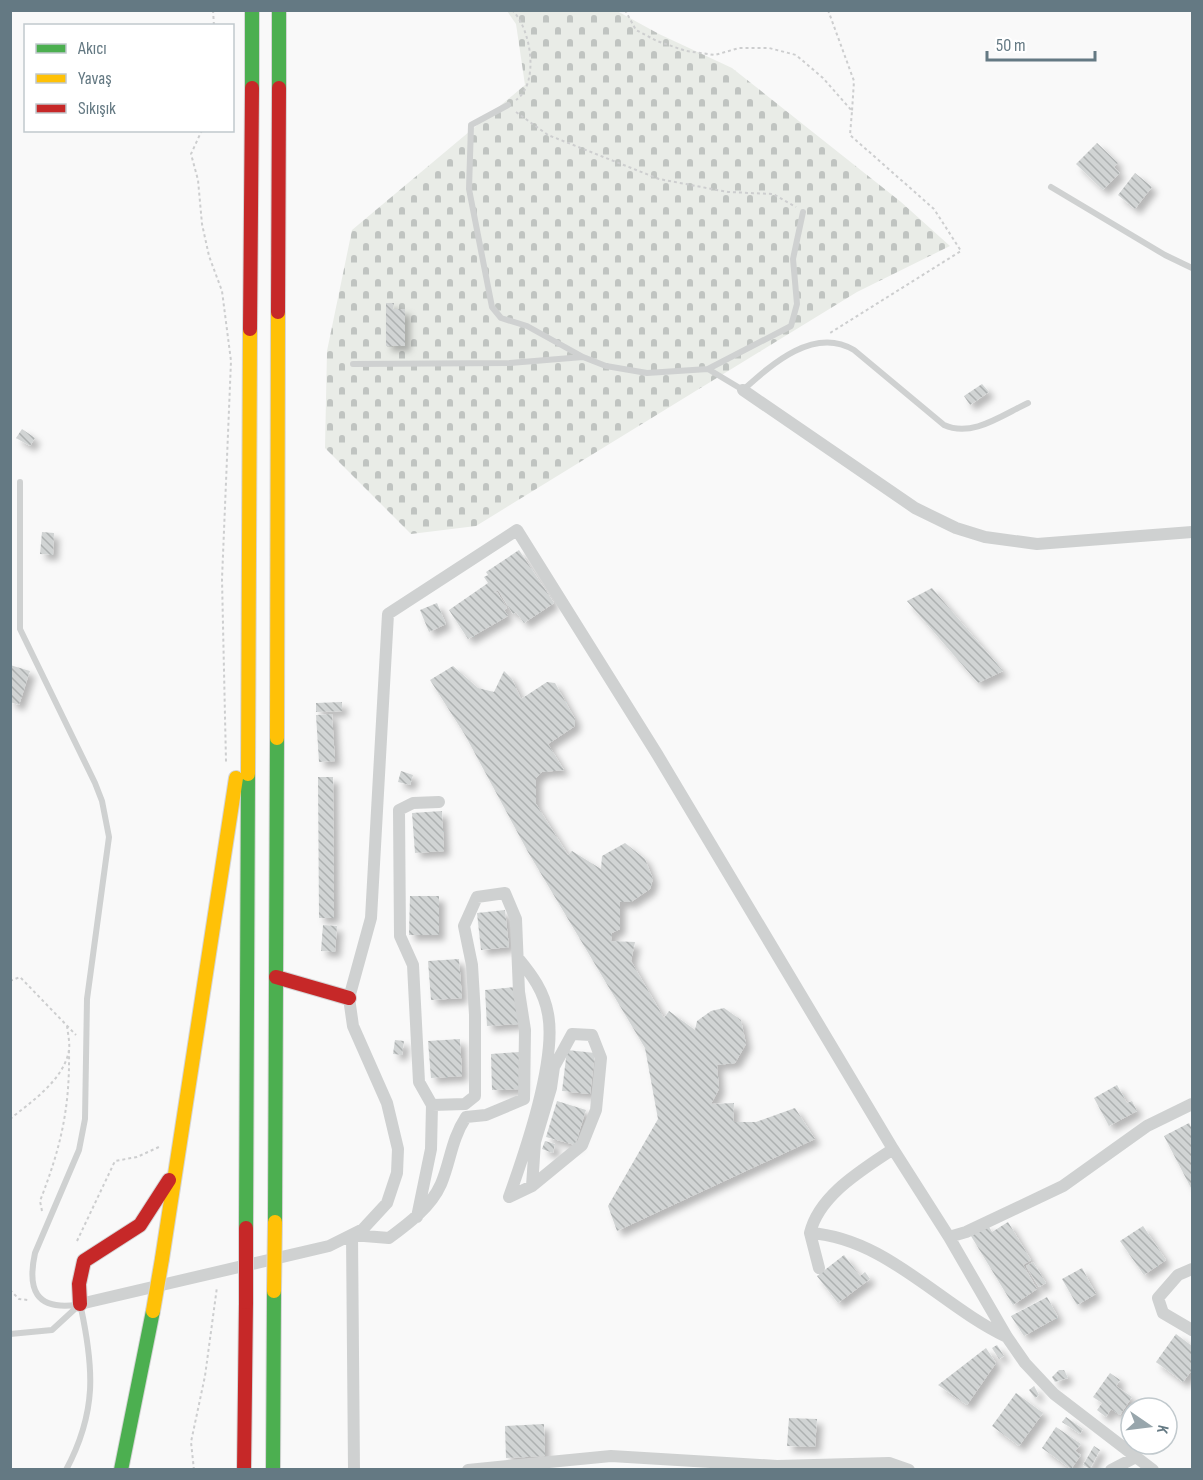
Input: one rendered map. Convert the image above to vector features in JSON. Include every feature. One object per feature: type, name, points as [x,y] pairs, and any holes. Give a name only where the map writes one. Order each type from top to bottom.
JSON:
[{"type":"highway","points":[[244,1470],[252,10]]},
{"type":"highway","points":[[273,1470],[279,10]]},
{"type":"highway","points":[[121,1470],[129,1440],[162,1259],[236,778],[250,417]]},
{"type":"highway","points":[[276,977],[349,998]]},
{"type":"highway","points":[[80,1304],[80,1267],[87,1255],[134,1230],[155,1207],[177,1166]]},
{"type":"highway","points":[[274,1306],[283,1470]]},
{"type":"street","points":[[743,390],[915,508],[956,528],[985,537],[1037,544],[1192,531]]},
{"type":"street","points":[[80,1304],[329,1246],[363,1229],[387,1203],[398,1173],[398,1149],[387,1103],[354,1026],[349,998],[370,918],[388,614],[517,530],[657,754],[893,1149],[950,1237],[1007,1337],[1025,1363],[1053,1394],[1153,1470]]},
{"type":"street","points":[[417,1217],[431,1149],[432,1106],[419,1082],[413,965],[400,936],[399,810],[412,803],[439,802]]},
{"type":"street","points":[[352,1234],[389,1239],[417,1217],[441,1185],[454,1136],[466,1117],[486,1115],[524,1099],[525,1030],[516,920],[505,893],[477,897],[464,926],[472,965],[476,1015],[475,1096],[465,1104],[432,1106]]},
{"type":"street","points":[[518,958],[537,980],[549,1015],[547,1061],[542,1084],[529,1140],[509,1197],[532,1185],[582,1145],[596,1110],[601,1058],[592,1035],[572,1034],[554,1067],[551,1088],[535,1142],[532,1185]]},
{"type":"street","points":[[950,1237],[966,1232],[1063,1186],[1147,1126],[1192,1104]]},
{"type":"street","points":[[819,1268],[810,1233],[814,1216],[840,1189],[893,1149]]},
{"type":"street","points":[[810,1233],[860,1245],[983,1326],[1007,1337]]},
{"type":"street","points":[[352,1234],[354,1470]]},
{"type":"street","points":[[1192,1269],[1178,1275],[1158,1298],[1163,1313],[1192,1329]]},
{"type":"street","points":[[468,1470],[611,1456],[842,1468],[889,1463],[909,1470]]},
{"type":"street","points":[[1111,1470],[1136,1457]]},
{"type":"lane","points":[[508,105],[471,125],[468,189],[492,307],[501,318],[527,326],[584,357],[634,373],[708,369],[791,326],[797,304],[792,259],[803,212]]},
{"type":"lane","points":[[1051,187],[1165,255],[1192,268]]},
{"type":"lane","points":[[708,369],[743,390],[774,365],[816,342],[836,342],[854,350],[951,428],[972,429],[1028,402]]},
{"type":"lane","points":[[353,364],[510,363],[584,357]]},
{"type":"lane","points":[[20,482],[20,629],[95,783],[107,820],[109,837],[87,999],[83,1136],[76,1158],[44,1228],[32,1267],[36,1290],[41,1299],[56,1307],[80,1304]]},
{"type":"lane","points":[[10,1334],[52,1330],[80,1304]]},
{"type":"lane","points":[[66,1470],[84,1430],[91,1387],[90,1353],[80,1304]]},
{"type":"path","points":[[512,10],[520,18],[528,46],[530,76],[523,95],[508,105],[548,135],[659,179],[728,192],[773,194],[803,212]]},
{"type":"path","points":[[625,10],[636,30],[686,51],[715,55],[739,48],[769,48],[796,54],[823,78],[852,111]]},
{"type":"path","points":[[816,342],[961,251],[934,209],[850,135],[854,81],[828,10]]},
{"type":"path","points":[[201,132],[191,154],[198,180],[202,224],[209,256],[222,291],[231,361],[222,579],[226,764]]},
{"type":"path","points":[[10,981],[20,977],[86,1046]]},
{"type":"path","points":[[44,1228],[40,1201],[62,1138],[69,1095],[67,1026]]},
{"type":"path","points":[[10,1119],[36,1100],[61,1069],[69,1050]]},
{"type":"path","points":[[76,1247],[78,1236],[115,1161],[138,1157],[162,1146]]},
{"type":"path","points":[[194,1470],[191,1442],[216,1312],[218,1272]]},
{"type":"green space","points":[[507,11],[617,11],[659,34],[732,68],[901,202],[950,246],[857,292],[476,526],[411,534],[325,448],[327,351],[352,230],[525,85],[516,24]]},
{"type":"building","points":[[1097,143],[1118,163],[1114,167],[1120,173],[1103,190],[1076,164]]},
{"type":"building","points":[[1135,173],[1152,187],[1135,209],[1118,195]]},
{"type":"building","points":[[386,303],[394,303],[393,309],[405,309],[405,346],[386,346]]},
{"type":"building","points":[[982,384],[989,392],[970,405],[964,396]]},
{"type":"building","points":[[22,429],[35,438],[30,446],[16,438]]},
{"type":"building","points":[[42,532],[54,533],[53,555],[40,554]]},
{"type":"building","points":[[519,550],[554,603],[524,623],[516,612],[513,614],[498,590],[493,593],[497,592],[507,608],[504,610],[508,616],[468,639],[449,610],[488,583],[484,577],[488,575],[486,572]]},
{"type":"building","points":[[932,588],[1003,671],[978,683],[907,601]]},
{"type":"building","points":[[437,603],[446,624],[429,632],[420,610]]},
{"type":"building","points":[[10,665],[30,671],[19,705],[10,702]]},
{"type":"building","points":[[453,666],[478,688],[494,692],[504,671],[512,679],[521,699],[547,682],[555,683],[575,719],[575,726],[548,744],[564,770],[542,772],[536,778],[536,804],[568,855],[572,851],[601,869],[602,856],[625,843],[645,859],[653,879],[650,889],[631,902],[620,902],[620,929],[612,933],[611,941],[635,942],[631,961],[664,1018],[669,1011],[695,1030],[697,1021],[711,1011],[724,1008],[741,1020],[746,1044],[735,1063],[717,1065],[719,1089],[711,1104],[734,1103],[733,1122],[756,1122],[795,1108],[815,1139],[617,1231],[608,1206],[658,1119],[645,1048],[528,852],[465,735],[430,680]]},
{"type":"building","points":[[342,702],[342,711],[316,712],[316,703]]},
{"type":"building","points":[[332,714],[335,761],[319,762],[316,715]]},
{"type":"building","points":[[401,771],[413,775],[410,785],[398,782]]},
{"type":"building","points":[[318,777],[333,777],[334,918],[319,918]]},
{"type":"building","points":[[442,811],[444,851],[415,853],[412,813]]},
{"type":"building","points":[[410,896],[439,896],[439,935],[409,935]]},
{"type":"building","points":[[505,910],[509,947],[481,950],[477,913]]},
{"type":"building","points":[[323,925],[337,926],[335,952],[321,951]]},
{"type":"building","points":[[459,959],[462,998],[431,1000],[428,961]]},
{"type":"building","points":[[515,987],[518,1024],[487,1026],[485,990]]},
{"type":"building","points":[[460,1039],[462,1076],[431,1078],[428,1041]]},
{"type":"building","points":[[395,1040],[404,1041],[402,1055],[393,1054]]},
{"type":"building","points":[[567,1050],[595,1053],[590,1094],[562,1091]]},
{"type":"building","points":[[519,1052],[521,1089],[492,1090],[491,1054]]},
{"type":"building","points":[[1117,1085],[1127,1103],[1132,1101],[1137,1111],[1109,1126],[1094,1098]]},
{"type":"building","points":[[557,1101],[586,1110],[575,1145],[546,1137]]},
{"type":"building","points":[[1189,1123],[1192,1129],[1191,1188],[1164,1136]]},
{"type":"building","points":[[545,1141],[555,1144],[553,1153],[542,1149]]},
{"type":"building","points":[[1008,1222],[1031,1260],[1023,1265],[1037,1289],[1013,1305],[971,1236],[988,1225],[992,1232]]},
{"type":"building","points":[[1143,1226],[1166,1260],[1144,1275],[1120,1241]]},
{"type":"building","points":[[844,1255],[860,1276],[865,1272],[870,1279],[838,1303],[817,1276]]},
{"type":"building","points":[[1033,1262],[1046,1283],[1039,1287],[1026,1266]]},
{"type":"building","points":[[1082,1268],[1096,1294],[1077,1305],[1062,1279]]},
{"type":"building","points":[[1047,1297],[1058,1317],[1024,1336],[1011,1316]]},
{"type":"building","points":[[1176,1334],[1192,1346],[1192,1370],[1183,1382],[1156,1362]]},
{"type":"building","points":[[997,1345],[1004,1356],[999,1359],[992,1348]]},
{"type":"building","points":[[986,1348],[996,1363],[967,1405],[938,1385]]},
{"type":"building","points":[[1059,1370],[1064,1370],[1068,1378],[1055,1382],[1052,1377]]},
{"type":"building","points":[[1110,1373],[1120,1380],[1116,1386],[1131,1396],[1119,1396],[1119,1414],[1111,1409],[1106,1417],[1097,1410],[1102,1403],[1093,1397]]},
{"type":"building","points":[[1034,1386],[1039,1395],[1035,1398],[1029,1390]]},
{"type":"building","points":[[1016,1393],[1043,1413],[1019,1446],[992,1426]]},
{"type":"building","points":[[1066,1417],[1083,1429],[1080,1434],[1062,1422]]},
{"type":"building","points":[[789,1418],[817,1419],[815,1447],[787,1446]]},
{"type":"building","points":[[544,1424],[545,1456],[506,1458],[505,1426]]},
{"type":"building","points":[[1056,1427],[1081,1444],[1075,1451],[1081,1455],[1071,1469],[1042,1448]]},
{"type":"building","points":[[1094,1446],[1100,1450],[1090,1469],[1083,1465]]},
{"type":"traffic: fast","points":[[252,10],[252,88]]},
{"type":"traffic: fast","points":[[279,10],[279,88]]},
{"type":"traffic: fast","points":[[275,1222],[277,738]]},
{"type":"traffic: fast","points":[[246,1228],[248,774]]},
{"type":"traffic: fast","points":[[273,1470],[274,1291]]},
{"type":"traffic: fast","points":[[121,1470],[153,1311]]},
{"type":"traffic: slow","points":[[277,738],[278,312]]},
{"type":"traffic: slow","points":[[248,774],[250,329]]},
{"type":"traffic: slow","points":[[162,1259],[236,778]]},
{"type":"traffic: slow","points":[[274,1291],[275,1222]]},
{"type":"traffic: slow","points":[[153,1311],[162,1259]]},
{"type":"traffic: jam","points":[[250,329],[252,88]]},
{"type":"traffic: jam","points":[[278,312],[279,88]]},
{"type":"traffic: jam","points":[[276,977],[349,998]]},
{"type":"traffic: jam","points":[[80,1304],[79,1284],[84,1261],[140,1225],[169,1180]]},
{"type":"traffic: jam","points":[[246,1228],[246,1302]]},
{"type":"traffic: jam","points":[[244,1470],[246,1302]]}]
